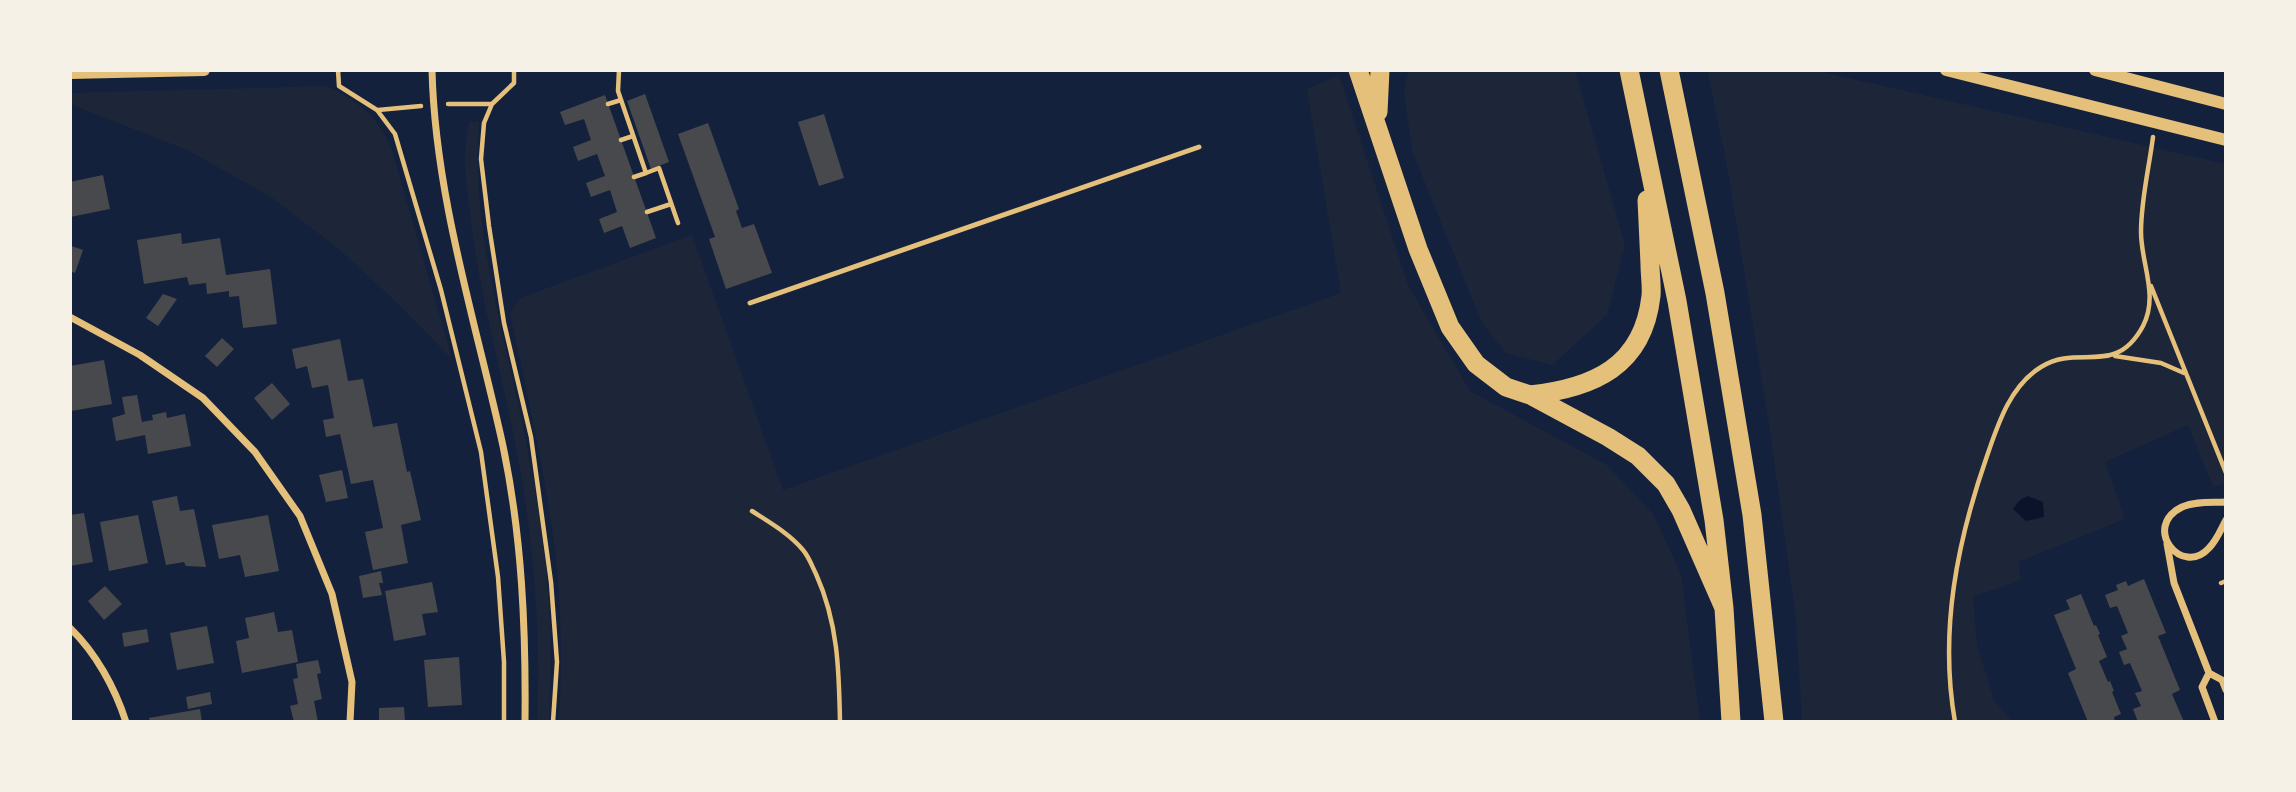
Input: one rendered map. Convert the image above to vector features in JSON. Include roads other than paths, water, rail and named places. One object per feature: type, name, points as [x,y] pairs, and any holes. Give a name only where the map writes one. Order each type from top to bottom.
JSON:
[{"type":"highway","points":[[1358,70],[1418,248],[1450,327],[1476,364],[1506,387],[1530,395],[1638,456],[1666,484],[1681,510],[1724,608]]},
{"type":"highway","points":[[1377,124],[1380,70]]},
{"type":"highway","points":[[1629,70],[1677,301],[1714,520],[1724,608],[1731,722]]},
{"type":"highway","points":[[1669,70],[1714,293],[1752,514],[1774,722]]},
{"type":"highway","points":[[1530,395],[1560,392],[1590,383],[1612,370],[1634,347],[1640,335],[1651,295],[1645,142]]},
{"type":"street","points":[[70,73],[204,70]]},
{"type":"street","points":[[432,70],[440,172],[503,450],[516,534],[525,626],[525,722]]},
{"type":"street","points":[[1945,70],[2226,140]]},
{"type":"street","points":[[2095,70],[2226,104]]},
{"type":"street","points":[[70,317],[140,355],[202,398],[255,452],[300,516],[332,594],[352,682],[350,722]]},
{"type":"street","points":[[2226,502],[2201,503],[2181,508],[2173,513],[2166,523],[2163,534],[2174,583],[2210,673],[2222,680],[2226,690]]},
{"type":"street","points":[[2167,543],[2175,553],[2195,556],[2208,550],[2226,520]]},
{"type":"street","points":[[70,628],[101,666],[120,702],[126,722]]},
{"type":"street","points":[[2210,673],[2202,687],[2215,722]]},
{"type":"lane","points":[[750,303],[1199,147]]}]
